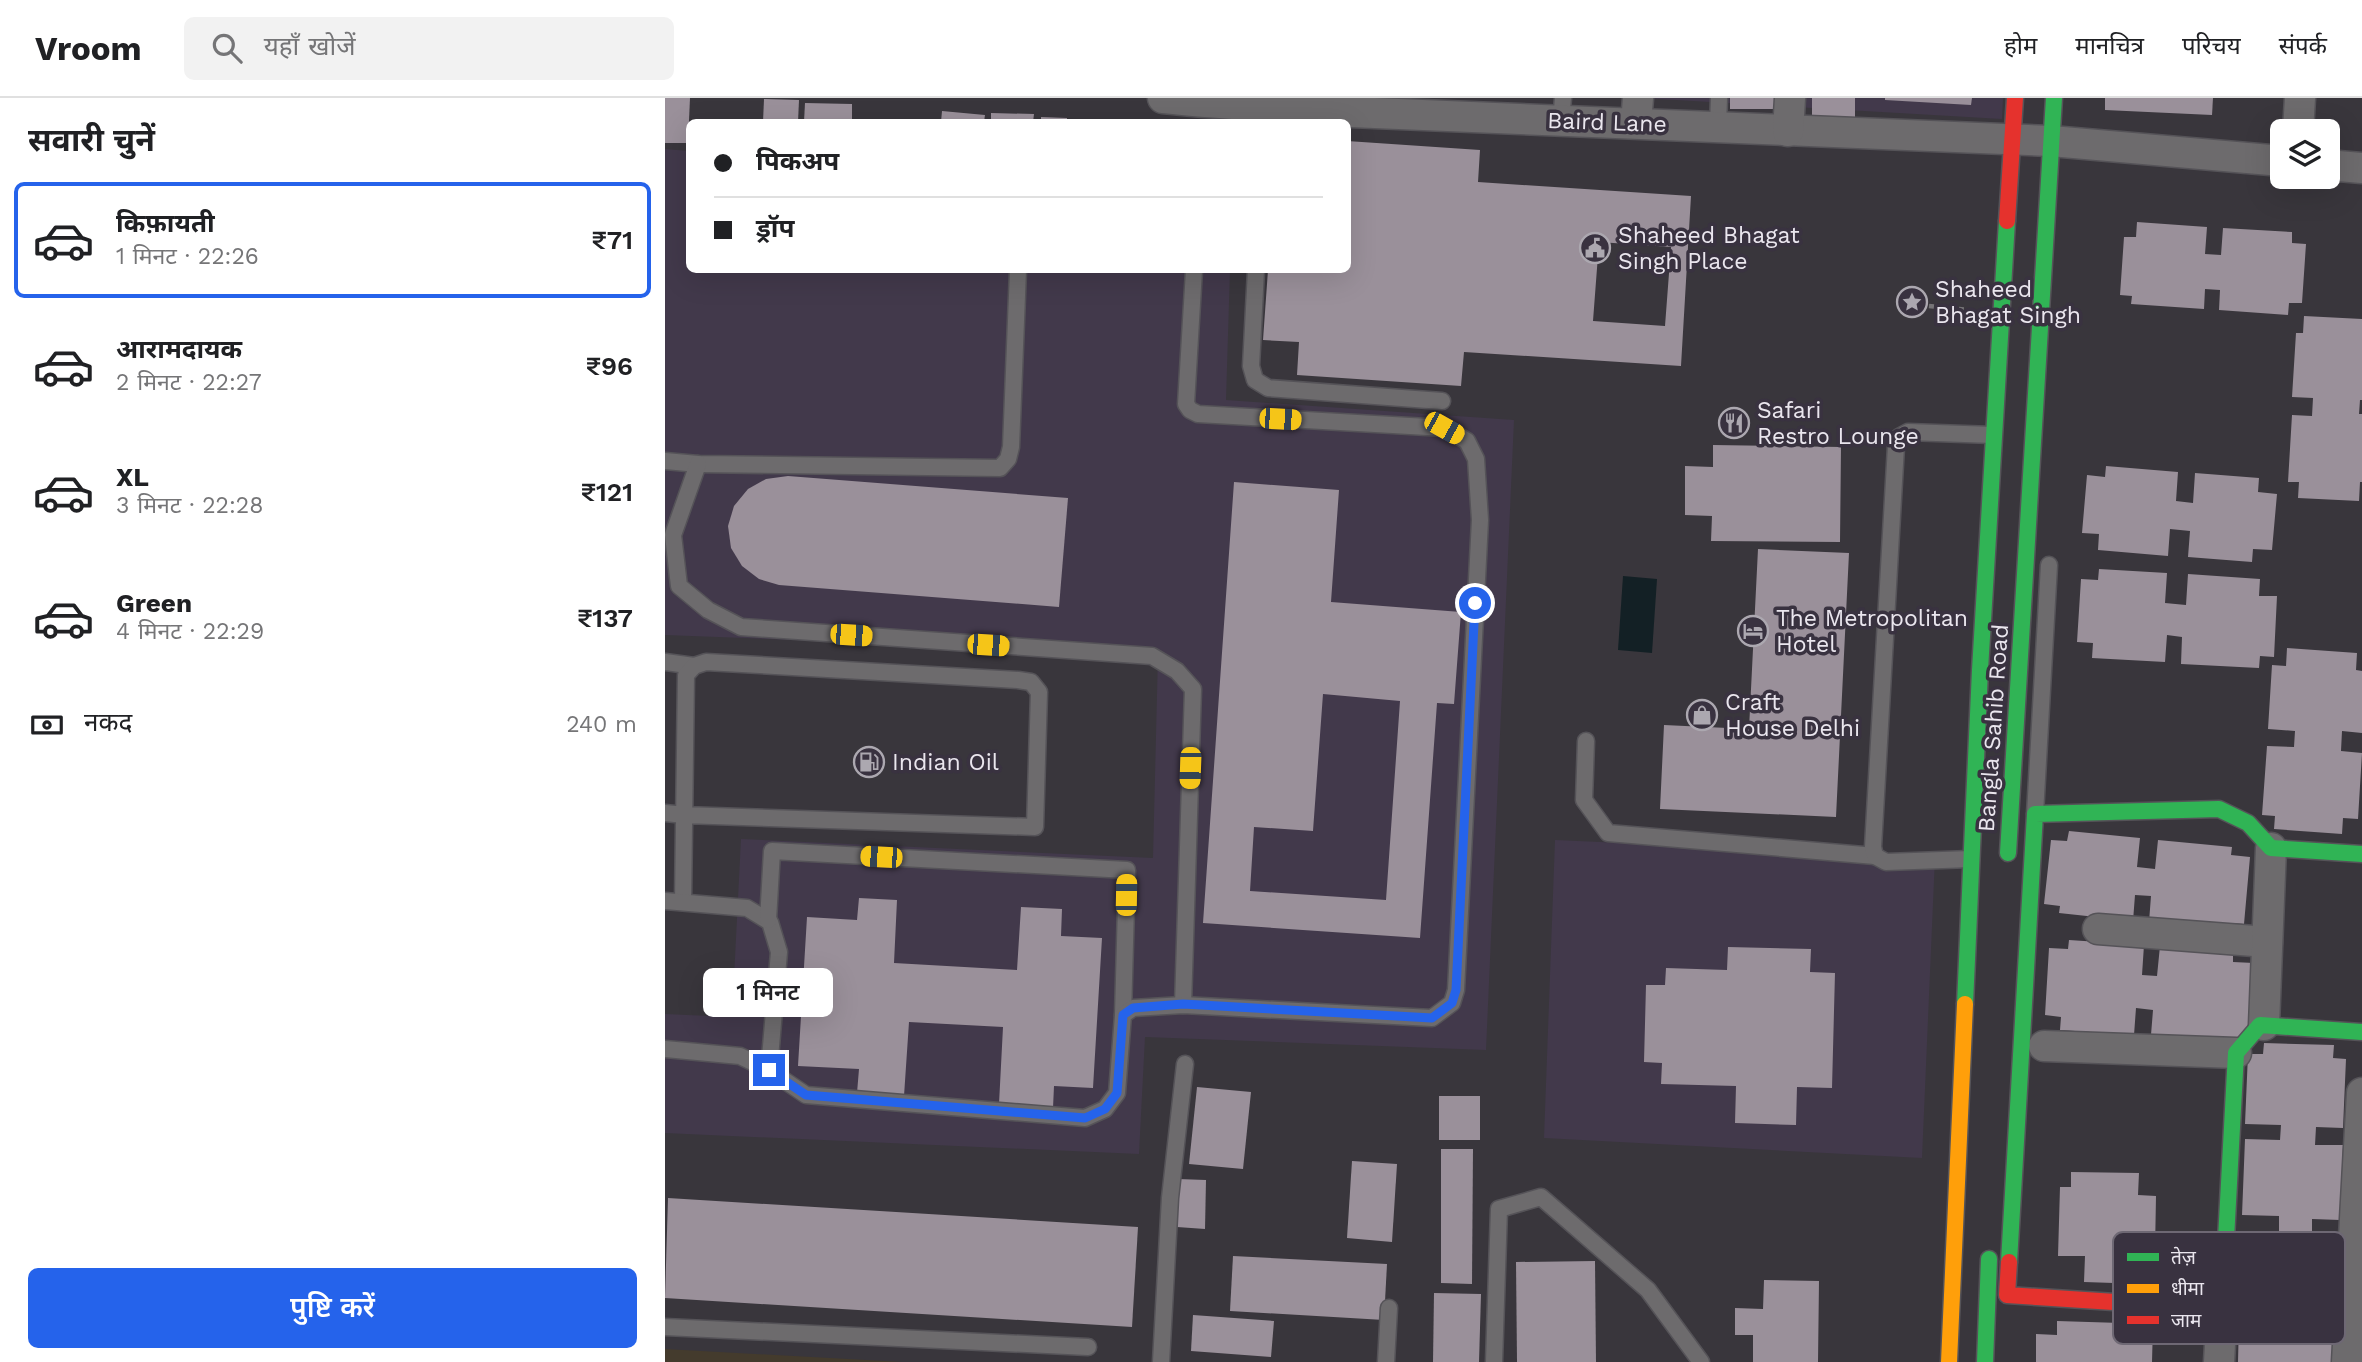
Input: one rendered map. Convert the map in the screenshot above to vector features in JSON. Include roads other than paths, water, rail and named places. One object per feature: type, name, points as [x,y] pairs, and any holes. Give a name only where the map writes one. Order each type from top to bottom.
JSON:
[{"type":"street","name":"Baird Lane","points":[[1164,98],[1252,108],[1327,104],[1718,112],[1788,131],[2051,141],[2270,160]]},
{"type":"street","points":[[1788,131],[1790,98]]},
{"type":"street","name":"Bangla Sahib Road","points":[[1948,1362],[1958,1210],[1971,859],[1993,435],[2015,98]]},
{"type":"street","name":"Bangla Sahib Road","points":[[2007,864],[2054,98]]},
{"type":"street","points":[[2299,119],[2300,98]]},
{"type":"street","points":[[2340,166],[2362,168]]},
{"type":"street","points":[[2113,1302],[2007,1295],[2035,814],[2218,809],[2248,823],[2271,848],[2362,854]]},
{"type":"street","points":[[2264,1025],[2271,848]]},
{"type":"street","points":[[2098,929],[2267,942]]},
{"type":"street","points":[[2226,1232],[2236,1053],[2260,1025],[2362,1032]]},
{"type":"street","points":[[2044,1046],[2236,1053]]},
{"type":"street","points":[[2347,1362],[2362,1093]]},
{"type":"street","points":[[1985,1362],[1990,1238]]},
{"type":"street","points":[[2219,1362],[2220,1344]]},
{"type":"lane","points":[[665,461],[698,464],[1000,468],[1008,459],[1011,447],[1018,273]]},
{"type":"lane","points":[[1123,1015],[1133,1008],[1183,1004],[1432,1018],[1452,1003],[1456,990],[1480,520],[1476,459],[1467,441],[1444,428],[1198,414],[1191,410],[1186,404],[1194,273]]},
{"type":"lane","points":[[1256,273],[1251,366],[1255,380],[1268,388],[1442,401]]},
{"type":"lane","points":[[1875,856],[1873,847],[1895,460],[1899,437],[1908,432],[1993,435]]},
{"type":"lane","points":[[698,464],[673,535],[679,586],[708,610],[741,627],[1153,656],[1177,671],[1193,689],[1183,1004]]},
{"type":"lane","points":[[2035,814],[2049,565]]},
{"type":"lane","points":[[665,662],[694,666],[706,663],[1031,682],[1039,692],[1035,827],[665,813]]},
{"type":"lane","points":[[683,902],[686,675],[694,666]]},
{"type":"lane","points":[[1586,741],[1584,800],[1608,833],[1875,856],[1886,862],[1971,859]]},
{"type":"lane","points":[[665,1049],[740,1056],[769,1070],[806,1095],[1085,1118],[1105,1109],[1117,1093],[1123,1015],[1127,870],[772,851],[768,920],[779,952],[769,1070]]},
{"type":"lane","points":[[665,901],[747,908],[768,920]]},
{"type":"lane","points":[[1161,1362],[1170,1198],[1185,1064]]},
{"type":"lane","points":[[1494,1362],[1499,1209],[1541,1196],[1647,1290],[1701,1362]]},
{"type":"lane","points":[[1386,1362],[1389,1308]]},
{"type":"lane","points":[[665,1327],[1088,1347]]},
{"type":"place","name":"Shaheed Bhagat Singh Place","points":[[1595,248]]},
{"type":"place","name":"Shaheed Bhagat Singh","points":[[1912,302]]},
{"type":"place","name":"Safari Restro Lounge","points":[[1734,423]]},
{"type":"place","name":"The Metropolitan Hotel","points":[[1753,631]]},
{"type":"place","name":"Craft House Delhi","points":[[1702,715]]},
{"type":"place","name":"Indian Oil","points":[[869,762]]}]
